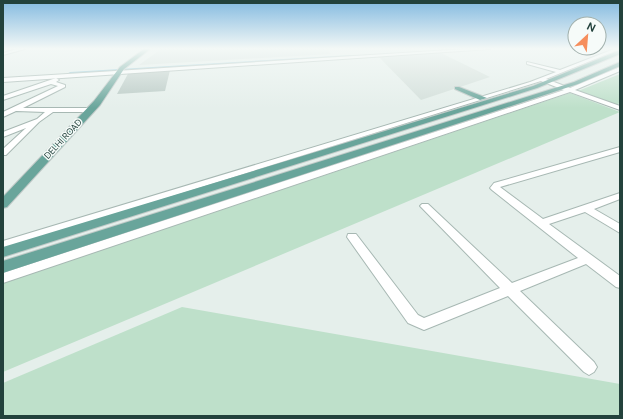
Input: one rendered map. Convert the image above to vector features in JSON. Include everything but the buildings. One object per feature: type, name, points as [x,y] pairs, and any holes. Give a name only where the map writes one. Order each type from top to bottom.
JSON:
[{"type":"main road","name":"DELHI ROAD","points":[[4,199],[87,110],[119,69]]},
{"type":"main road","points":[[3,252],[545,81],[577,69]]},
{"type":"main road","points":[[3,267],[566,89],[610,69]]},
{"type":"main road","points":[[457,88],[483,98]]},
{"type":"main road","points":[[449,90],[474,101]]},
{"type":"street","points":[[3,80],[72,75],[127,69]]},
{"type":"street","points":[[544,69],[560,73]]},
{"type":"street","points":[[3,245],[483,98],[545,81],[571,69]]},
{"type":"street","points":[[3,278],[566,89],[620,69]]},
{"type":"street","points":[[3,98],[72,75]]},
{"type":"street","points":[[545,81],[620,108]]},
{"type":"street","points":[[3,114],[63,86],[51,82]]},
{"type":"street","points":[[14,110],[87,110]]},
{"type":"street","points":[[3,152],[51,110]]},
{"type":"street","points":[[3,135],[39,120]]},
{"type":"street","points":[[620,149],[497,185],[495,188],[540,224],[620,283]]},
{"type":"street","points":[[540,224],[620,196]]},
{"type":"street","points":[[426,206],[589,367]]},
{"type":"street","points":[[586,208],[620,229]]},
{"type":"street","points":[[352,237],[413,319],[418,322],[429,323],[587,259]]},
{"type":"shaded area","points":[[390,69],[473,69],[490,77],[421,100]]},
{"type":"green space","points":[[620,74],[620,103],[615,105],[578,91]]},
{"type":"green space","points":[[570,93],[620,112],[3,372],[3,283]]},
{"type":"green space","points":[[182,307],[620,384],[620,416],[3,416],[3,383]]},
{"type":"waterway","points":[[70,74],[155,69]]}]
